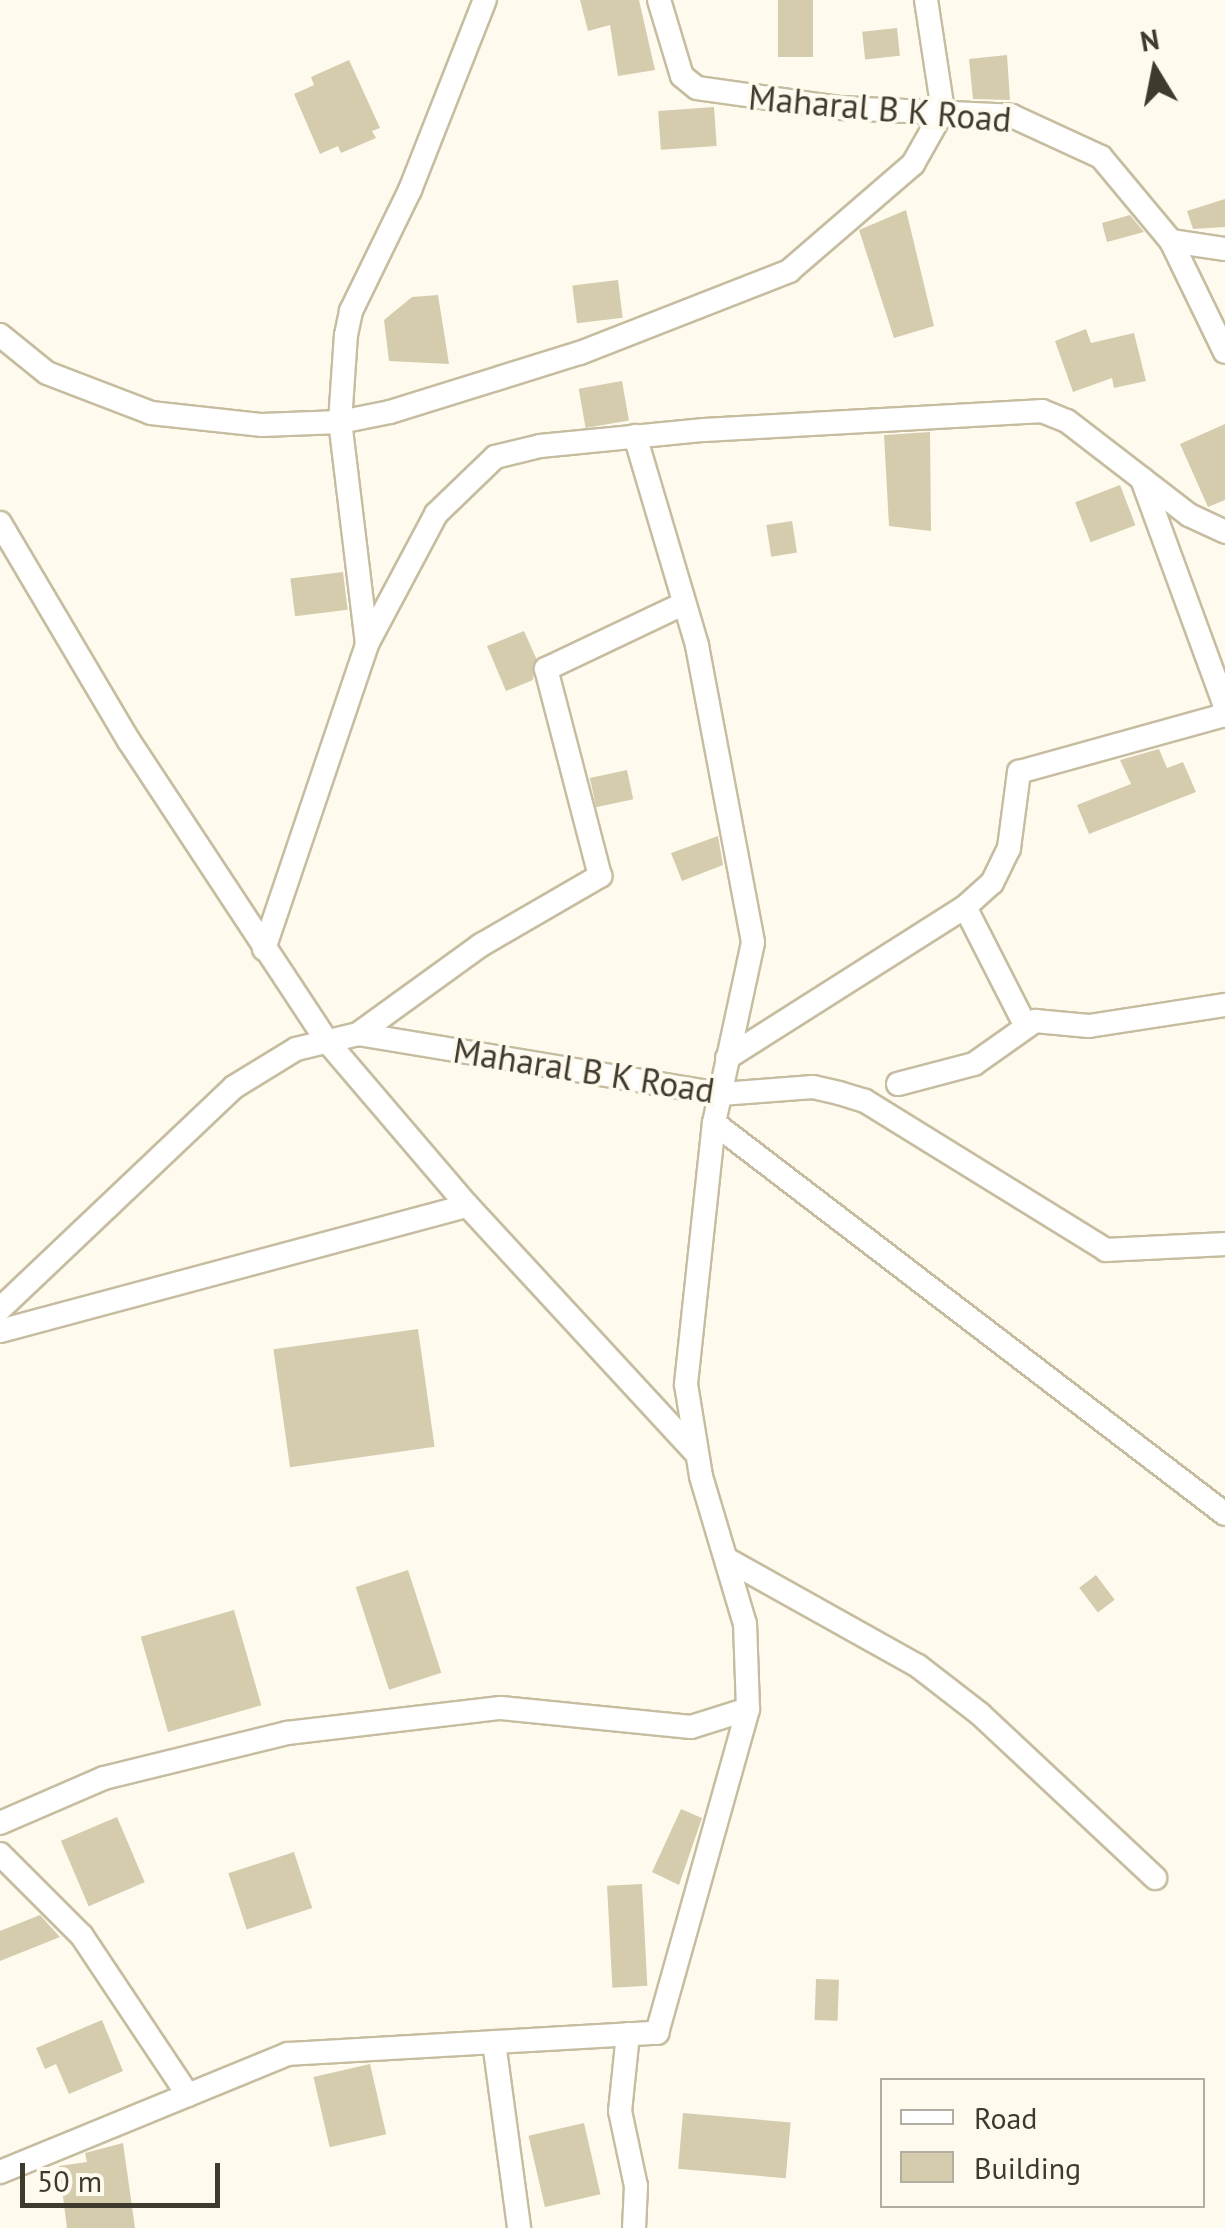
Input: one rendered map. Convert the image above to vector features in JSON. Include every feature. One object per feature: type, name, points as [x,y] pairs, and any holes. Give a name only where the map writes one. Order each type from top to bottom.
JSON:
[{"type":"street","points":[[367,644],[340,422],[351,311],[410,190],[485,0]]},
{"type":"street","name":"Maharal B K Road","points":[[658,0],[682,76],[697,88],[840,108],[1012,116],[1101,158],[1171,242],[1225,352]]},
{"type":"street","points":[[0,335],[47,373],[151,413],[262,424],[340,422],[580,353],[789,271],[914,164],[942,111],[926,0]]},
{"type":"street","points":[[1171,242],[1225,249]]},
{"type":"street","points":[[264,949],[367,644],[436,514],[462,482],[495,457],[635,436],[1030,410],[1067,420],[1142,478],[1225,532]]},
{"type":"street","points":[[0,2172],[288,2054],[657,2033],[748,1708],[751,1674],[730,1561],[696,1452],[686,1384],[714,1122],[748,980],[749,894],[683,604],[635,436]]},
{"type":"street","points":[[727,1058],[965,907],[992,883],[1009,848],[1020,772],[1212,720],[1224,712],[1142,478]]},
{"type":"street","points":[[0,524],[264,949],[326,1040],[468,1206],[696,1452]]},
{"type":"street","points":[[358,1034],[480,945],[600,876],[546,669],[683,604]]},
{"type":"street","points":[[965,907],[1026,1025]]},
{"type":"street","points":[[898,1084],[974,1064],[1026,1025],[1046,1019],[1089,1026],[1225,1005]]},
{"type":"street","name":"Maharal B K Road","points":[[0,1309],[234,1087],[296,1050],[358,1034],[722,1094],[813,1087],[865,1102],[1106,1250],[1225,1244]]},
{"type":"street","points":[[714,1122],[1225,1514]]},
{"type":"street","points":[[0,1331],[468,1206]]},
{"type":"street","points":[[730,1561],[918,1666],[980,1714],[1154,1878]]},
{"type":"street","points":[[0,1822],[104,1778],[287,1734],[502,1708],[691,1727],[748,1708]]},
{"type":"street","points":[[0,1854],[82,1936],[188,2095]]},
{"type":"street","points":[[628,2034],[620,2111],[636,2186],[634,2228]]},
{"type":"street","points":[[494,2042],[518,2228]]},
{"type":"building","points":[[580,0],[639,0],[655,70],[618,76],[610,25],[588,31]]},
{"type":"building","points":[[778,0],[813,0],[813,57],[778,57]]},
{"type":"building","points":[[897,28],[900,56],[865,60],[862,32]]},
{"type":"building","points":[[1007,55],[1010,100],[973,99],[969,59]]},
{"type":"building","points":[[349,60],[380,128],[372,131],[376,138],[341,153],[338,146],[320,154],[294,94],[314,85],[311,77]]},
{"type":"building","points":[[714,107],[717,146],[661,150],[658,111]]},
{"type":"building","points":[[1225,199],[1225,227],[1193,229],[1187,211]]},
{"type":"building","points":[[906,210],[934,326],[894,338],[859,230]]},
{"type":"building","points":[[1130,215],[1144,232],[1107,242],[1102,223]]},
{"type":"building","points":[[618,280],[623,318],[577,323],[572,286]]},
{"type":"building","points":[[438,295],[449,364],[389,361],[384,320],[412,297]]},
{"type":"building","points":[[1086,329],[1091,343],[1134,333],[1146,381],[1114,388],[1112,378],[1073,392],[1055,341]]},
{"type":"building","points":[[622,381],[629,420],[586,428],[579,389]]},
{"type":"building","points":[[1225,424],[1225,500],[1208,507],[1180,444]]},
{"type":"building","points":[[930,432],[931,531],[889,526],[884,435]]},
{"type":"building","points":[[1120,485],[1135,525],[1091,542],[1075,502]]},
{"type":"building","points":[[792,521],[797,553],[771,557],[766,525]]},
{"type":"building","points":[[343,572],[348,610],[295,616],[290,578]]},
{"type":"building","points":[[524,631],[536,658],[533,680],[506,691],[487,646]]},
{"type":"building","points":[[1159,749],[1167,768],[1183,762],[1196,792],[1089,834],[1077,805],[1131,784],[1120,760]]},
{"type":"building","points":[[627,770],[633,799],[596,807],[590,778]]},
{"type":"building","points":[[718,836],[723,865],[682,881],[671,853]]},
{"type":"building","points":[[418,1329],[435,1447],[290,1467],[273,1349]]},
{"type":"building","points":[[408,1570],[441,1673],[389,1690],[356,1587]]},
{"type":"building","points":[[1096,1575],[1115,1600],[1098,1612],[1079,1588]]},
{"type":"building","points":[[234,1610],[261,1705],[168,1732],[141,1637]]},
{"type":"building","points":[[681,1809],[702,1818],[679,1885],[652,1872]]},
{"type":"building","points":[[117,1817],[145,1882],[89,1906],[61,1841]]},
{"type":"building","points":[[294,1852],[312,1908],[247,1929],[228,1873]]},
{"type":"building","points":[[642,1884],[647,1986],[612,1988],[607,1886]]},
{"type":"building","points":[[40,1915],[60,1937],[0,1961],[0,1931]]},
{"type":"building","points":[[816,1979],[839,1980],[838,2021],[815,2020]]},
{"type":"building","points":[[102,2020],[123,2071],[69,2094],[56,2064],[45,2069],[36,2048]]},
{"type":"building","points":[[370,2064],[386,2134],[330,2147],[313,2077]]},
{"type":"building","points":[[683,2113],[791,2122],[786,2178],[678,2169]]},
{"type":"building","points":[[584,2123],[600,2194],[545,2207],[528,2136]]},
{"type":"building","points":[[123,2143],[135,2228],[67,2228],[59,2166],[87,2162],[85,2153]]}]
